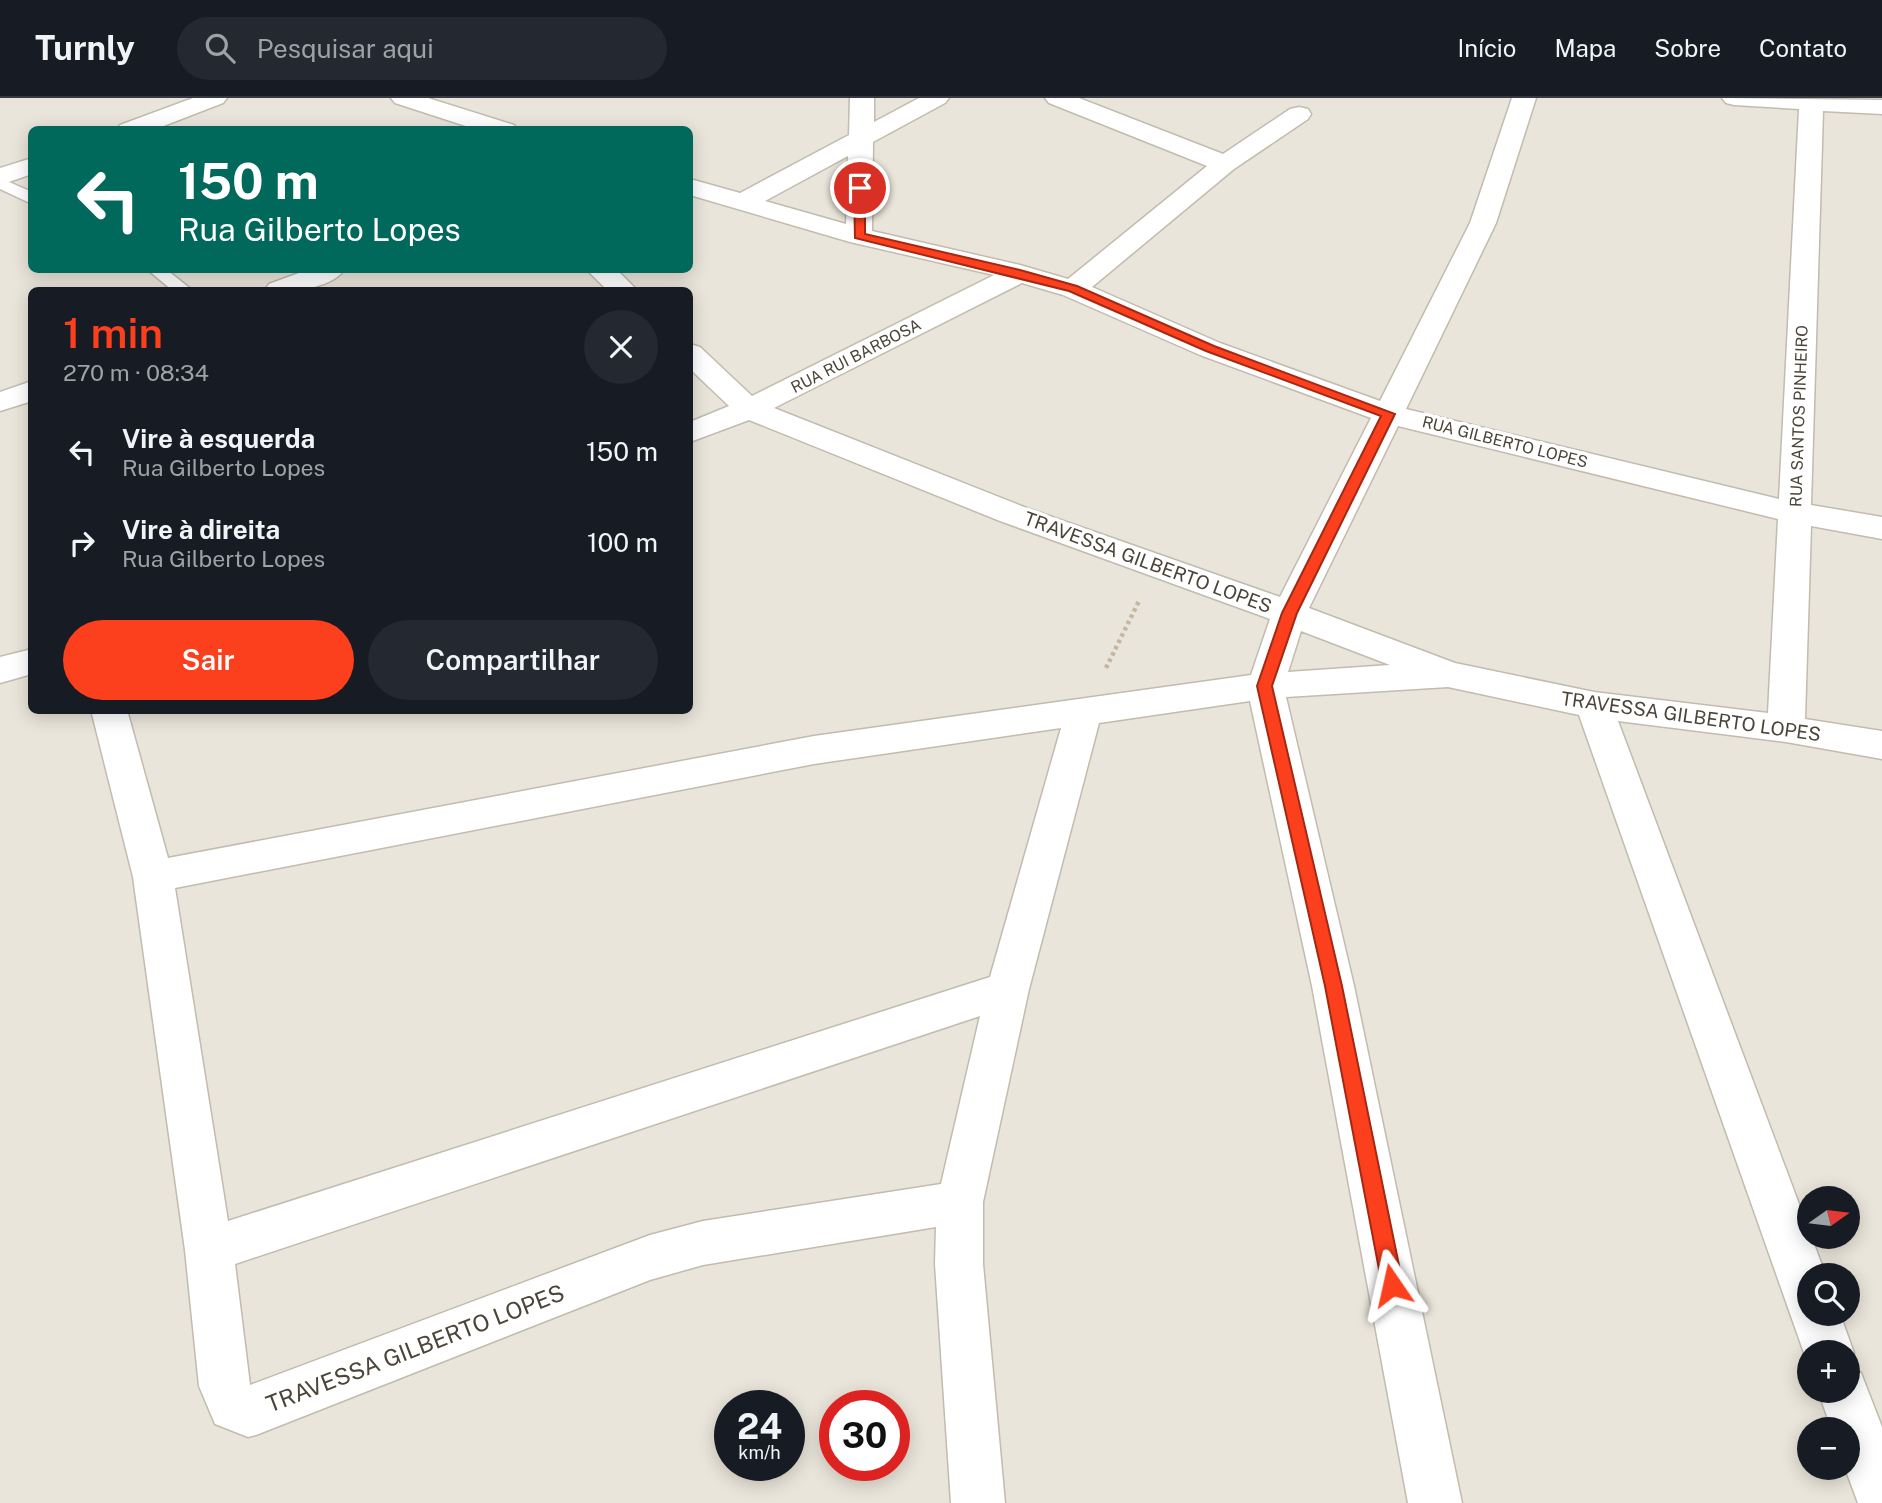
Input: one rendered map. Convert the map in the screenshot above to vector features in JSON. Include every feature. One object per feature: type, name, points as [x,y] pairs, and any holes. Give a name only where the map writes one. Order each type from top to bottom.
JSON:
[{"type":"street","points":[[140,126],[215,98]]},
{"type":"street","points":[[403,98],[492,126]]},
{"type":"street","points":[[859,236],[862,98]]},
{"type":"street","points":[[741,203],[937,98]]},
{"type":"street","points":[[1057,98],[1225,164]]},
{"type":"street","points":[[1436,1503],[1333,986],[1265,686],[1289,613],[1483,223],[1524,98]]},
{"type":"street","points":[[1734,98],[1882,107]]},
{"type":"street","name":"RUA SANTOS PINHEIRO","points":[[1786,729],[1811,104]]},
{"type":"street","points":[[1073,289],[1225,164],[1299,114]]},
{"type":"street","points":[[0,177],[28,166]]},
{"type":"street","name":"RUA GILBERTO LOPES","points":[[693,188],[859,236],[1020,273],[1073,289],[1210,349],[1388,414],[1796,513],[1882,528]]},
{"type":"street","points":[[287,287],[322,273]]},
{"type":"street","points":[[604,273],[620,287]]},
{"type":"street","name":"RUA RUI BARBOSA","points":[[693,432],[749,409],[1020,273]]},
{"type":"street","name":"TRAVESSA GILBERTO LOPES","points":[[693,356],[749,409],[1012,514],[1289,613],[1448,674],[1594,705],[1786,729],[1882,745]]},
{"type":"street","points":[[0,402],[28,392]]},
{"type":"street","points":[[0,670],[28,662]]},
{"type":"street","points":[[153,877],[814,750],[1265,686],[1448,674]]},
{"type":"street","points":[[1594,705],[1797,1263]]},
{"type":"street","points":[[978,1503],[959,1264],[960,1202],[1009,989],[1084,710]]},
{"type":"street","name":"TRAVESSA GILBERTO LOPES","points":[[110,714],[153,877],[209,1250],[224,1386],[233,1406],[248,1411],[650,1258],[703,1243],[960,1202]]},
{"type":"street","points":[[209,1250],[1009,989]]},
{"type":"street","points":[[1847,1403],[1882,1497]]},
{"type":"lane","points":[[0,183],[28,196]]},
{"type":"lane","points":[[161,273],[179,287]]},
{"type":"path","points":[[1084,710],[1157,565]]},
{"type":"shaded area","points":[[0,98],[1882,98],[1882,1503],[0,1503]]},
{"type":"route","points":[[860,188],[859,236],[1020,273],[1073,289],[1210,349],[1388,414],[1289,613],[1265,686],[1333,986],[1392,1285]]}]
